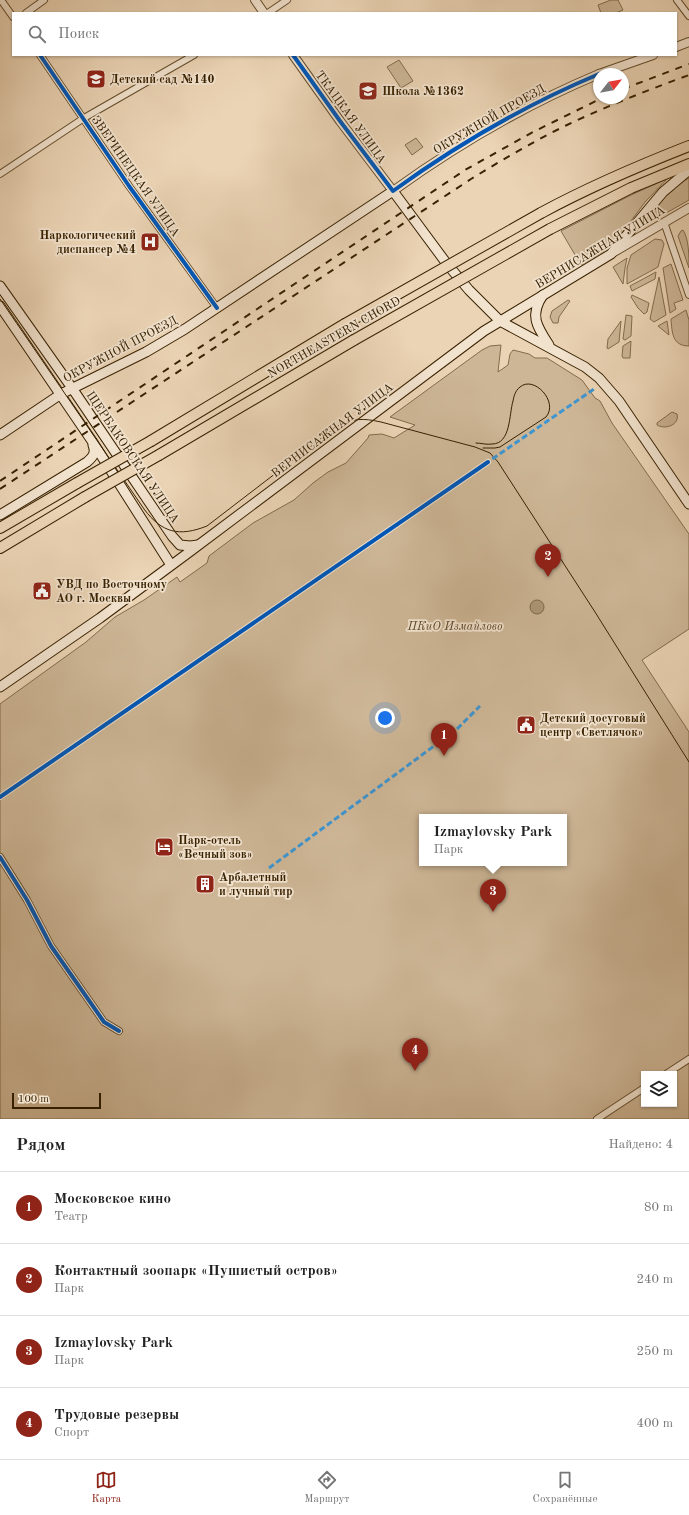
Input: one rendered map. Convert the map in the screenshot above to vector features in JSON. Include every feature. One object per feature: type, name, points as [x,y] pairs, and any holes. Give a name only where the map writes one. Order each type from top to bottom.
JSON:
[{"type":"main road","name":"NORTHEASTERN CHORD","points":[[0,528],[151,441],[346,324],[541,213],[575,195],[623,173],[689,146]]},
{"type":"main road","name":"NORTHEASTERN CHORD","points":[[0,548],[354,340],[550,228],[631,188],[689,164]]},
{"type":"main road","points":[[611,254],[663,192],[689,170]]},
{"type":"main road","name":"ОКРУЖНОЙ ПРОЕЗД","points":[[0,435],[61,394],[146,352],[217,308],[393,190]]},
{"type":"main road","name":"ТКАЦКАЯ УЛИЦА","points":[[393,190],[447,264],[469,290],[500,321],[519,332],[550,346],[585,367],[599,378],[610,390],[689,504]]},
{"type":"main road","name":"ВЕРНИСАЖНАЯ УЛИЦА","points":[[0,687],[100,618],[438,365],[500,321],[611,254]]},
{"type":"main road","name":"ЩЕРБАКОВСКАЯ УЛИЦА","points":[[0,286],[72,388],[176,542],[184,546],[200,544]]},
{"type":"main road","points":[[544,295],[536,308],[536,320],[539,330],[550,346]]},
{"type":"main road","name":"ЩЕРБАКОВСКАЯ УЛИЦА","points":[[0,306],[61,394],[171,565]]},
{"type":"main road","points":[[0,515],[87,462],[93,457],[94,453],[92,441]]},
{"type":"street","points":[[1,0],[12,16]]},
{"type":"street","points":[[27,12],[44,0]]},
{"type":"street","points":[[254,0],[263,12]]},
{"type":"street","points":[[269,12],[287,0]]},
{"type":"street","points":[[677,0],[689,16]]},
{"type":"street","points":[[677,47],[689,42]]},
{"type":"street","name":"ЗВЕРИНЕЦКАЯ УЛИЦА","points":[[41,56],[129,186],[217,308]]},
{"type":"street","points":[[0,174],[84,118],[192,56]]},
{"type":"street","name":"ТКАЦКАЯ УЛИЦА","points":[[294,56],[340,121],[393,190]]},
{"type":"street","name":"ОКРУЖНОЙ ПРОЕЗД","points":[[616,68],[650,56]]},
{"type":"street","name":"ОКРУЖНОЙ ПРОЕЗД","points":[[393,190],[442,156],[505,119],[555,93],[593,77]]},
{"type":"street","name":"ВЕРНИСАЖНАЯ УЛИЦА","points":[[611,254],[689,208]]},
{"type":"street","points":[[664,222],[689,295]]},
{"type":"street","points":[[0,857],[23,894],[51,946],[104,1022],[119,1031]]},
{"type":"street","points":[[671,1071],[689,1059]]},
{"type":"street","points":[[597,1119],[641,1090]]},
{"type":"green space","points":[[611,0],[618,0],[623,10],[618,12],[601,12],[598,5]]},
{"type":"green space","points":[[399,60],[413,81],[401,88],[387,67]]},
{"type":"green space","points":[[416,138],[423,147],[412,155],[405,145]]},
{"type":"green space","points":[[668,178],[645,202],[622,233],[604,251],[581,265],[561,231]]},
{"type":"green space","points":[[689,178],[689,200],[640,228],[668,193],[681,182]]},
{"type":"green space","points":[[683,230],[688,243],[689,268],[678,236]]},
{"type":"green space","points":[[655,239],[662,240],[664,244],[658,267],[627,284],[627,268],[631,255]]},
{"type":"green space","points":[[627,258],[625,268],[623,284],[613,267]]},
{"type":"green space","points":[[671,264],[683,300],[674,303],[676,309],[670,313],[663,268]]},
{"type":"green space","points":[[656,272],[655,279],[632,291],[630,286]]},
{"type":"green space","points":[[659,277],[666,315],[654,322],[650,319]]},
{"type":"green space","points":[[632,295],[649,303],[647,312],[644,314],[638,308],[631,297]]},
{"type":"green space","points":[[568,300],[570,301],[559,317],[558,323],[553,323],[550,317],[552,311]]},
{"type":"green space","points":[[686,310],[689,320],[689,346],[679,344],[676,341],[671,324],[671,319]]},
{"type":"green space","points":[[626,315],[632,316],[631,336],[625,340],[623,339]]},
{"type":"green space","points":[[621,321],[619,342],[608,349],[608,339]]},
{"type":"green space","points":[[667,321],[669,335],[658,326]]},
{"type":"green space","points":[[631,341],[630,358],[623,358],[623,346]]},
{"type":"green space","name":"ПКиО Измайлово","points":[[501,345],[498,372],[508,365],[510,354],[513,350],[529,354],[535,358],[547,358],[582,380],[595,398],[600,401],[612,423],[689,534],[689,629],[642,660],[689,732],[689,1119],[0,1119],[0,704],[86,642],[115,617],[144,600],[177,577],[180,582],[207,563],[209,556],[253,523],[294,500],[328,472],[346,463],[369,435],[382,434],[394,438],[415,425],[390,417],[482,350],[490,346]]},
{"type":"green space","points":[[672,412],[677,414],[674,424],[668,427],[657,425],[657,423]]},
{"type":"shaded area","points":[[534,600],[540,600],[544,604],[544,610],[540,614],[534,614],[530,610],[530,604]]},
{"type":"tram line","points":[[0,299],[144,509],[164,528],[172,531],[188,531],[207,526],[336,427],[353,420],[363,419],[381,422],[475,447],[490,453],[498,462],[595,612],[689,762]]},
{"type":"tram line","points":[[476,443],[492,444],[498,443],[503,439],[506,434],[514,395],[517,390],[526,384],[538,387],[547,398],[549,404],[549,411],[546,417],[500,447],[483,448]]},
{"type":"railway","points":[[629,87],[689,64]]},
{"type":"railway","points":[[0,489],[494,165],[542,138],[582,118],[628,98],[689,75]]},
{"type":"railway","points":[[0,481],[465,170],[533,132],[593,102]]},
{"type":"marked path","points":[[485,464],[594,389]]},
{"type":"marked path","points":[[269,868],[457,729],[480,706]]},
{"type":"cycle path","points":[[41,56],[129,186],[217,308]]},
{"type":"cycle path","points":[[294,56],[340,121],[393,191],[442,157],[493,126],[518,112],[593,77]]},
{"type":"cycle path","points":[[0,797],[488,462]]},
{"type":"cycle path","points":[[0,857],[27,900],[51,946],[104,1022],[119,1031]]},
{"type":"place","name":"Детский сад №140","points":[[96,79]]},
{"type":"place","name":"Школа №1362","points":[[368,91]]},
{"type":"place","name":"Наркологический диспансер №4","points":[[150,242]]},
{"type":"place","name":"Контактный зоопарк «Пушистый остров»","points":[[548,577]]},
{"type":"place","name":"УВД по Восточному АО г. Москвы","points":[[42,591]]},
{"type":"place","name":"Детский досуговый центр «Светлячок»","points":[[526,725]]},
{"type":"place","name":"Московское кино","points":[[444,756]]},
{"type":"place","name":"Парк-отель «Вечный зов»","points":[[164,847]]},
{"type":"place","name":"Арбалетный и лучный тир","points":[[205,884]]},
{"type":"place","name":"Izmaylovsky Park","points":[[493,912]]},
{"type":"place","name":"Трудовые резервы","points":[[415,1071]]}]
